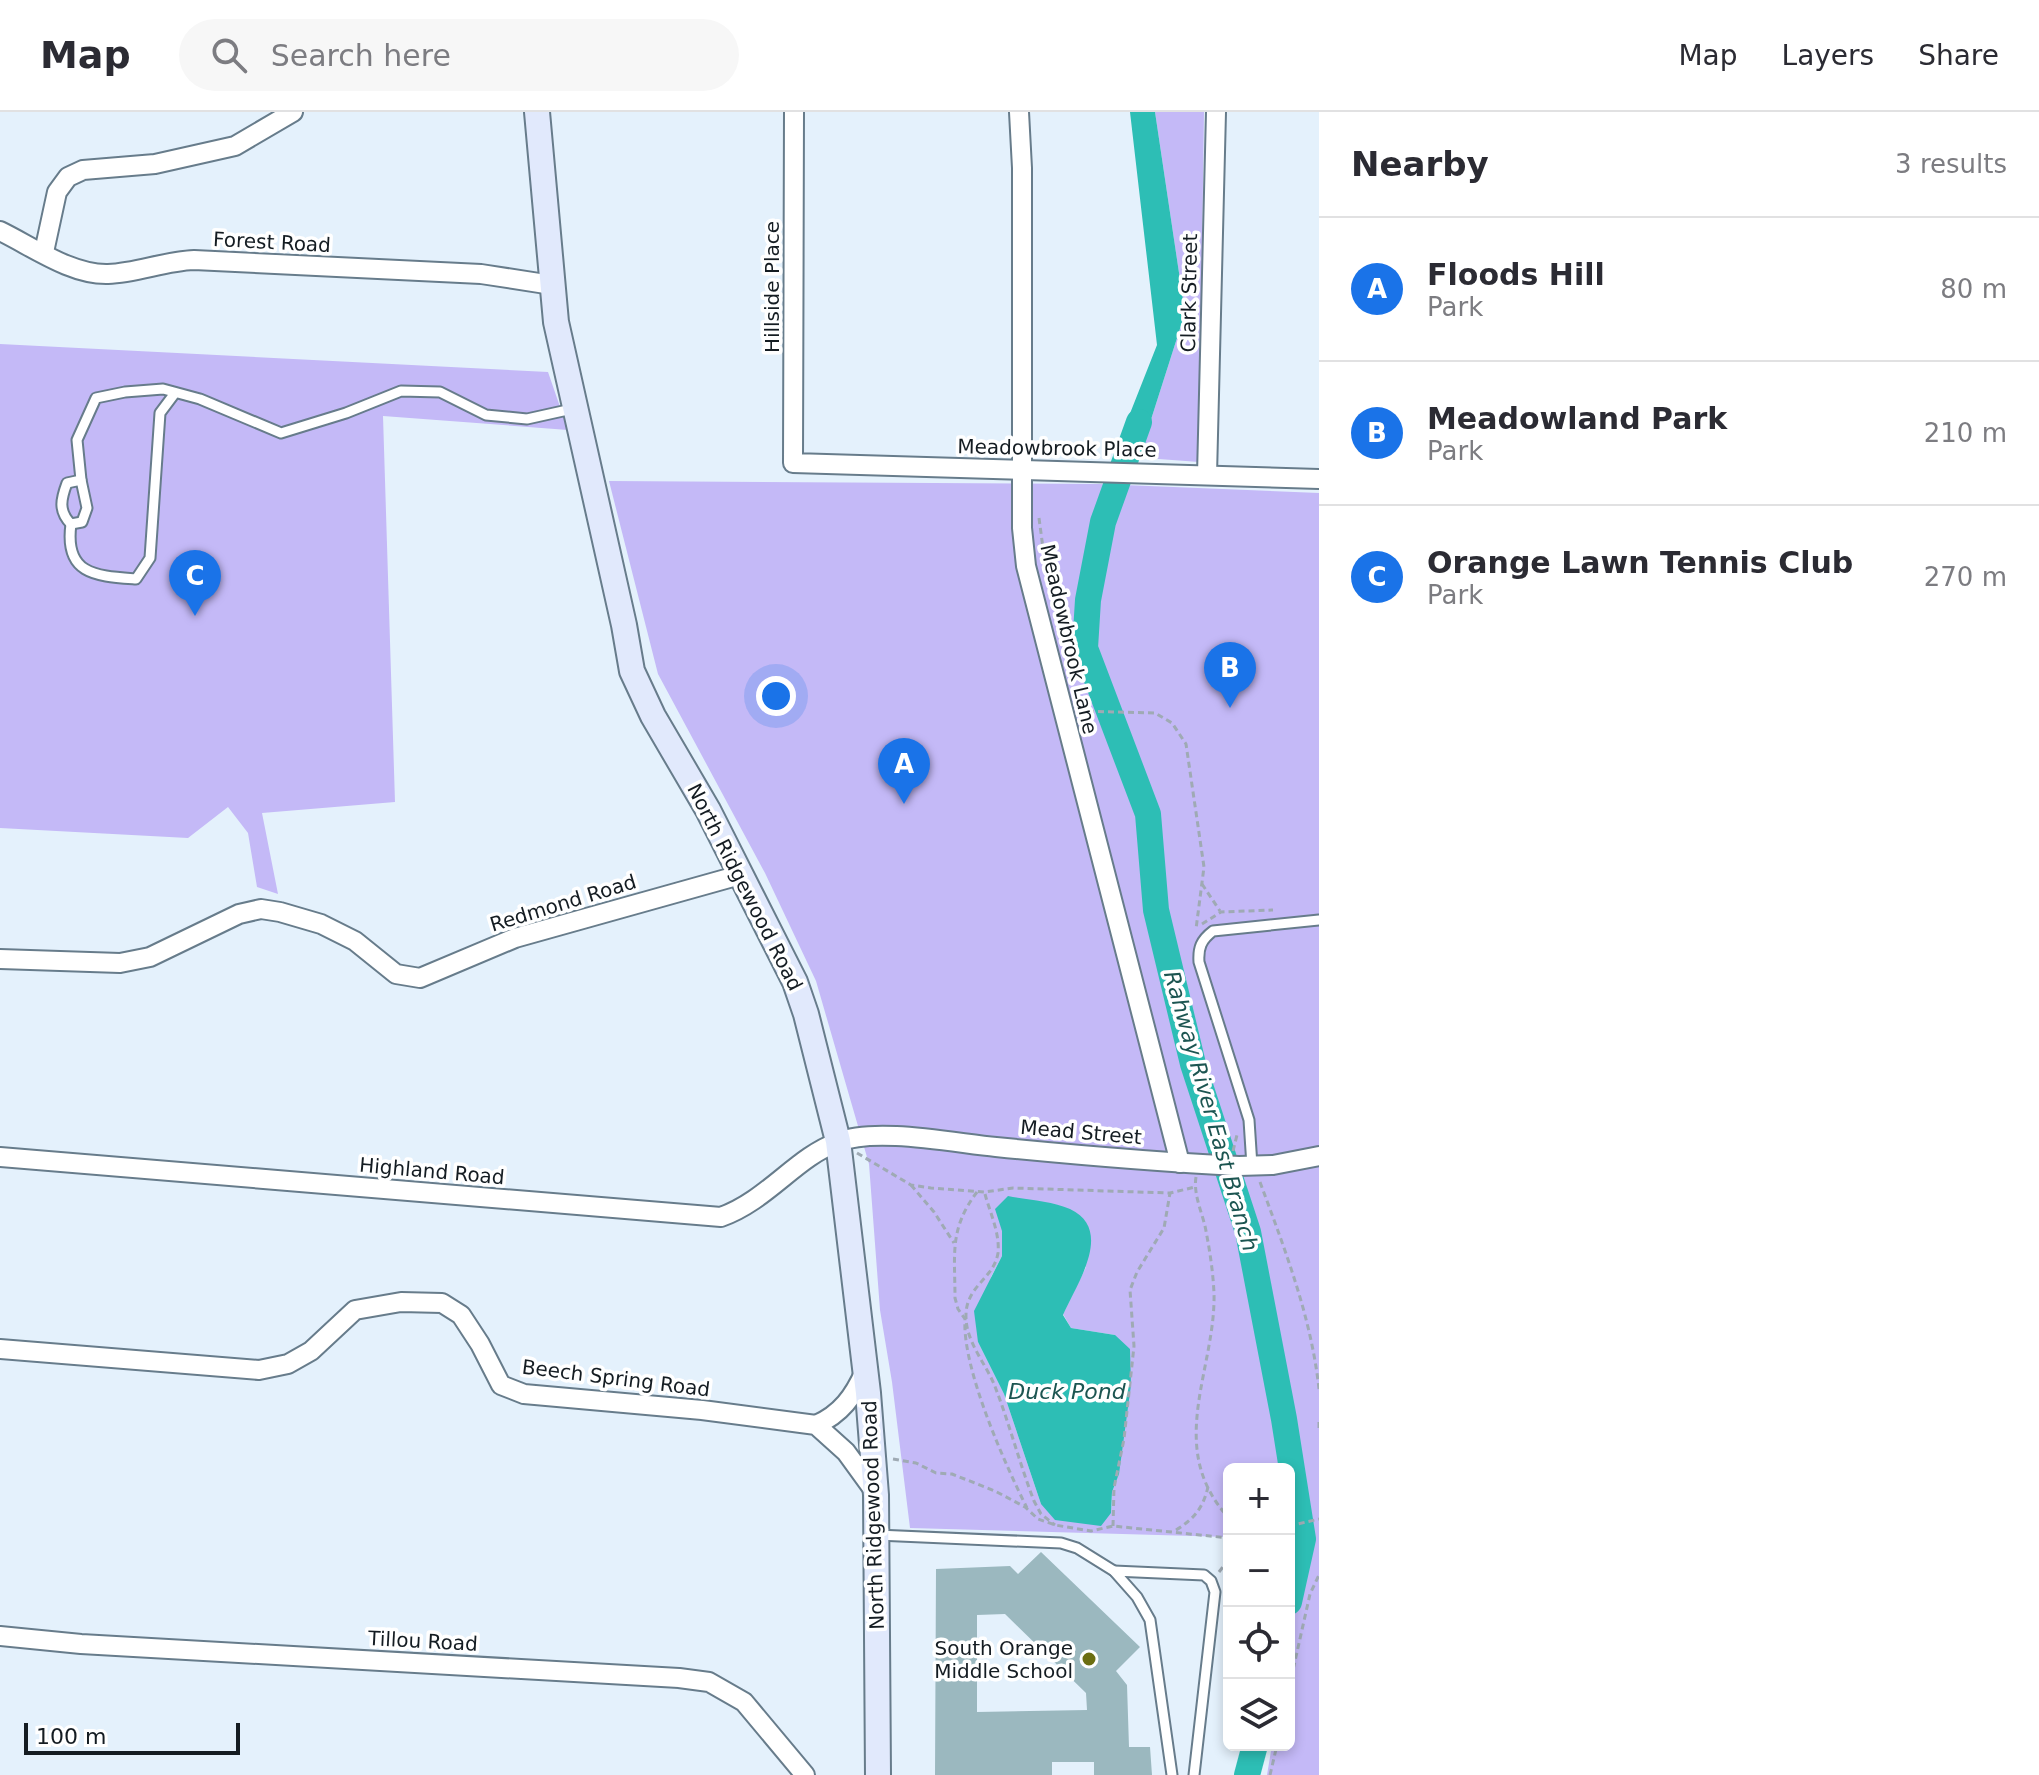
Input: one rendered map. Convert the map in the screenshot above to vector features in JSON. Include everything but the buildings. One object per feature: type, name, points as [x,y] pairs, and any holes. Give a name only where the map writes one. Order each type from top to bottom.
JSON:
[{"type":"street","points":[[44,252],[57,192],[68,177],[83,170],[155,164],[235,146],[293,112]]},
{"type":"street","name":"North Ridgewood Road","points":[[537,112],[556,322],[632,671],[653,716],[708,810],[795,982],[838,1141],[876,1495],[878,1775]]},
{"type":"street","name":"Hillside Place","points":[[793,463],[794,112]]},
{"type":"street","name":"Meadowbrook Lane","points":[[1019,112],[1022,168],[1022,528],[1026,566],[1180,1163]]},
{"type":"street","name":"Clark Street","points":[[1207,475],[1216,112]]},
{"type":"street","name":"Forest Road","points":[[0,231],[90,273],[111,274],[194,260],[481,274],[552,285]]},
{"type":"street","name":"Meadowbrook Place","points":[[793,463],[1319,479]]},
{"type":"street","name":"Redmond Road","points":[[0,959],[120,963],[150,957],[239,914],[261,909],[294,916],[342,933],[396,974],[420,978],[515,938],[740,875]]},
{"type":"street","name":"Mead Street","points":[[838,1141],[881,1137],[1180,1163],[1204,1170],[1273,1165],[1319,1156]]},
{"type":"street","name":"Highland Road","points":[[0,1157],[721,1217],[757,1200],[838,1141]]},
{"type":"street","name":"Beech Spring Road","points":[[0,1349],[259,1370],[288,1364],[311,1351],[355,1310],[401,1302],[442,1303],[461,1315],[501,1385],[524,1394],[702,1410],[816,1425]]},
{"type":"street","points":[[865,1371],[851,1398],[839,1411],[816,1425],[846,1452],[876,1495]]},
{"type":"street","name":"Tillou Road","points":[[0,1636],[709,1682],[744,1702],[805,1775]]},
{"type":"lane","points":[[71,524],[82,522],[87,508],[77,440],[96,398],[163,389],[200,399],[281,433],[346,413],[401,391],[440,392],[486,415],[527,419],[575,409]]},
{"type":"lane","points":[[71,524],[68,542],[77,561],[93,576],[136,579],[150,558],[160,413],[175,393]]},
{"type":"lane","points":[[71,524],[63,515],[61,498],[67,483],[81,480]]},
{"type":"lane","points":[[1246,1165],[1249,1120],[1198,951],[1205,937],[1213,931],[1319,920]]},
{"type":"lane","points":[[877,1535],[1061,1543],[1087,1553],[1114,1571],[1137,1597],[1150,1620],[1172,1775]]},
{"type":"lane","points":[[1114,1571],[1204,1575],[1211,1581],[1215,1592],[1194,1775]]},
{"type":"path","points":[[1038,507],[1045,563],[1058,620]]},
{"type":"path","points":[[1077,699],[1080,711],[1155,713],[1172,723],[1186,744],[1204,867],[1193,938]]},
{"type":"path","points":[[1202,884],[1221,912]]},
{"type":"path","points":[[1196,930],[1221,912],[1273,910]]},
{"type":"path","points":[[1238,1133],[1246,1165],[1301,1297],[1319,1389]]},
{"type":"path","points":[[838,1141],[911,1185],[934,1212],[955,1245]]},
{"type":"path","points":[[1204,1170],[1195,1187],[1206,1229],[1214,1296],[1212,1325],[1197,1402],[1196,1439],[1208,1487],[1223,1511]]},
{"type":"path","points":[[911,1185],[985,1192],[1013,1188],[1170,1193],[1195,1187]]},
{"type":"path","points":[[977,1191],[962,1211],[955,1245],[955,1298],[971,1339],[994,1383],[1034,1501],[1041,1514],[1055,1525]]},
{"type":"path","points":[[985,1192],[996,1230],[998,1254],[994,1265],[968,1299],[964,1339],[994,1431],[1029,1511]]},
{"type":"path","points":[[1113,1526],[1114,1488],[1124,1439],[1134,1346],[1130,1290],[1137,1272],[1164,1228],[1170,1193]]},
{"type":"path","points":[[1319,1422],[1319,1429]]},
{"type":"path","points":[[893,1459],[916,1463],[936,1473],[952,1474],[1011,1499],[1038,1519],[1055,1525],[1091,1531],[1113,1526],[1223,1537]]},
{"type":"path","points":[[1174,1532],[1197,1514],[1208,1487]]},
{"type":"path","points":[[1295,1525],[1319,1519]]},
{"type":"path","points":[[1211,1581],[1223,1566]]},
{"type":"path","points":[[1291,1679],[1310,1594],[1319,1575]]},
{"type":"path","points":[[1270,1775],[1276,1751]]},
{"type":"shaded area","points":[[1155,112],[1204,112],[1199,462],[1145,458],[1140,454],[1185,313]]},
{"type":"shaded area","points":[[0,344],[548,372],[568,430],[383,416],[395,802],[262,813],[278,894],[257,887],[248,833],[228,807],[188,838],[0,828]]},
{"type":"shaded area","points":[[609,481],[1099,484],[1319,493],[1319,1775],[1267,1775],[1271,1751],[1295,1751],[1295,1463],[1223,1463],[1223,1537],[910,1528],[880,1310],[869,1164],[816,981],[765,873],[658,674]],"holes":[[[1002,1230],[1086,1267],[1063,1314],[1071,1328],[1115,1335],[1119,1473],[1112,1492],[1111,1513],[1041,1504],[1004,1394],[978,1342],[991,1277],[1002,1256]]]},
{"type":"water","points":[[1130,112],[1155,112],[1185,313],[1140,454],[1114,454],[1157,345]]},
{"type":"water","name":"Duck Pond","points":[[1008,1196],[1063,1206],[1083,1218],[1090,1230],[1088,1259],[1063,1315],[1071,1328],[1115,1335],[1130,1349],[1131,1385],[1119,1474],[1112,1492],[1111,1513],[1101,1526],[1055,1520],[1041,1504],[1004,1394],[978,1342],[974,1311],[1002,1256],[1002,1231],[995,1209]]},
{"type":"waterway","name":"Rahway River East Branch","points":[[1139,422],[1103,522],[1088,600],[1085,648],[1148,814],[1156,910],[1193,1064],[1248,1232],[1284,1419],[1303,1539],[1295,1575]]},
{"type":"waterway","name":"Rahway River East Branch","points":[[1247,1775],[1253,1751]]},
{"type":"place","name":"Orange Lawn Tennis Club","points":[[195,616]]},
{"type":"place","name":"Meadowland Park","points":[[1230,708]]},
{"type":"place","name":"Floods Hill","points":[[904,804]]},
{"type":"place","name":"South Orange Middle School","points":[[1089,1659]]}]
